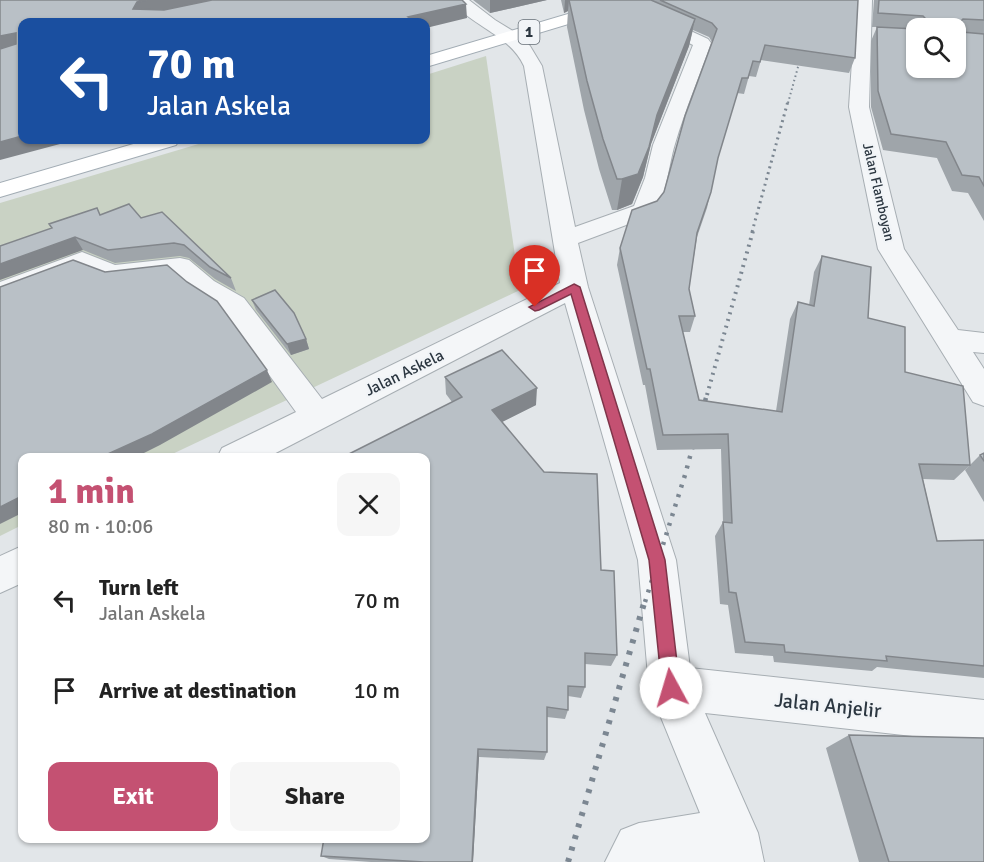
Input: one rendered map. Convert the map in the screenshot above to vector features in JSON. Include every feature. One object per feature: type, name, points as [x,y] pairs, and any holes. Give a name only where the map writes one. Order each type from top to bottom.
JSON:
[{"type":"main road","name":"1","points":[[430,60],[510,24],[577,0]]},
{"type":"main road","name":"1","points":[[448,38],[624,2]]},
{"type":"main road","points":[[0,173],[97,144]]},
{"type":"main road","points":[[0,190],[155,144]]},
{"type":"street","points":[[459,0],[510,24],[533,66],[574,287],[657,560],[671,688],[736,848],[639,848],[630,862]]},
{"type":"street","name":"Jalan Flamboyan","points":[[864,0],[872,34],[859,107],[891,249],[984,394]]},
{"type":"street","points":[[565,239],[644,210],[656,178],[664,145],[702,43],[624,2]]},
{"type":"street","points":[[0,292],[82,260],[112,274],[180,266],[204,286],[234,305],[316,416]]},
{"type":"street","name":"Jalan Askela","points":[[244,453],[574,287]]},
{"type":"street","points":[[950,340],[984,343]]},
{"type":"street","points":[[0,575],[18,566]]},
{"type":"street","name":"Jalan Anjelir","points":[[671,688],[984,722]]},
{"type":"green space","points":[[486,56],[520,290],[174,453],[18,453],[18,527],[0,536],[0,203],[199,144],[430,144],[430,74]]},
{"type":"building","points":[[0,0],[147,0],[137,2],[133,9],[164,10],[212,0],[462,0],[466,4],[409,18],[18,18],[18,137],[0,142],[0,49],[16,44],[16,33],[0,36]]},
{"type":"building","points":[[569,0],[651,0],[695,19],[657,115],[649,147],[638,174],[617,179],[587,81]]},
{"type":"building","points":[[660,0],[858,0],[855,58],[765,45],[760,62],[753,61],[748,78],[742,78],[718,158],[711,192],[697,233],[689,289],[695,316],[679,316],[699,400],[782,412],[798,302],[814,306],[822,256],[871,267],[868,318],[905,327],[905,372],[963,386],[970,465],[919,464],[937,541],[984,540],[984,666],[886,656],[887,661],[785,652],[784,645],[745,642],[736,593],[729,592],[723,522],[732,523],[728,434],[663,435],[650,369],[647,369],[620,248],[632,210],[657,201],[664,192],[685,116],[717,29],[712,23]]},
{"type":"building","points":[[879,0],[984,0],[984,20],[925,18],[878,13]]},
{"type":"building","points":[[877,27],[906,28],[906,78],[966,78],[966,32],[984,34],[984,186],[979,177],[962,175],[946,142],[891,134],[878,91]]},
{"type":"building","points":[[129,204],[141,218],[162,212],[231,278],[210,267],[184,245],[174,243],[108,250],[75,237],[0,264],[0,246],[52,228],[49,224],[97,208],[100,215]]},
{"type":"building","points":[[73,260],[105,272],[167,265],[187,282],[217,301],[267,370],[152,434],[110,453],[18,453],[18,498],[0,507],[0,287]]},
{"type":"building","points":[[275,290],[294,313],[306,339],[287,344],[252,300]]},
{"type":"building","points":[[502,350],[537,388],[492,410],[544,472],[597,474],[601,570],[614,571],[617,655],[585,653],[585,687],[568,686],[568,710],[547,707],[547,752],[478,749],[472,862],[424,862],[321,856],[323,843],[430,843],[430,453],[351,453],[462,397],[445,377]]},
{"type":"building","points":[[849,735],[984,738],[984,862],[889,862]]},
{"type":"railway","points":[[788,103],[803,49]]},
{"type":"railway","points":[[752,232],[788,101]]},
{"type":"railway","points":[[707,395],[753,231]]},
{"type":"railway","points":[[645,602],[685,475],[707,394]]},
{"type":"railway","points":[[568,862],[645,600]]},
{"type":"route","points":[[535,307],[574,287],[657,560],[671,688]]}]
